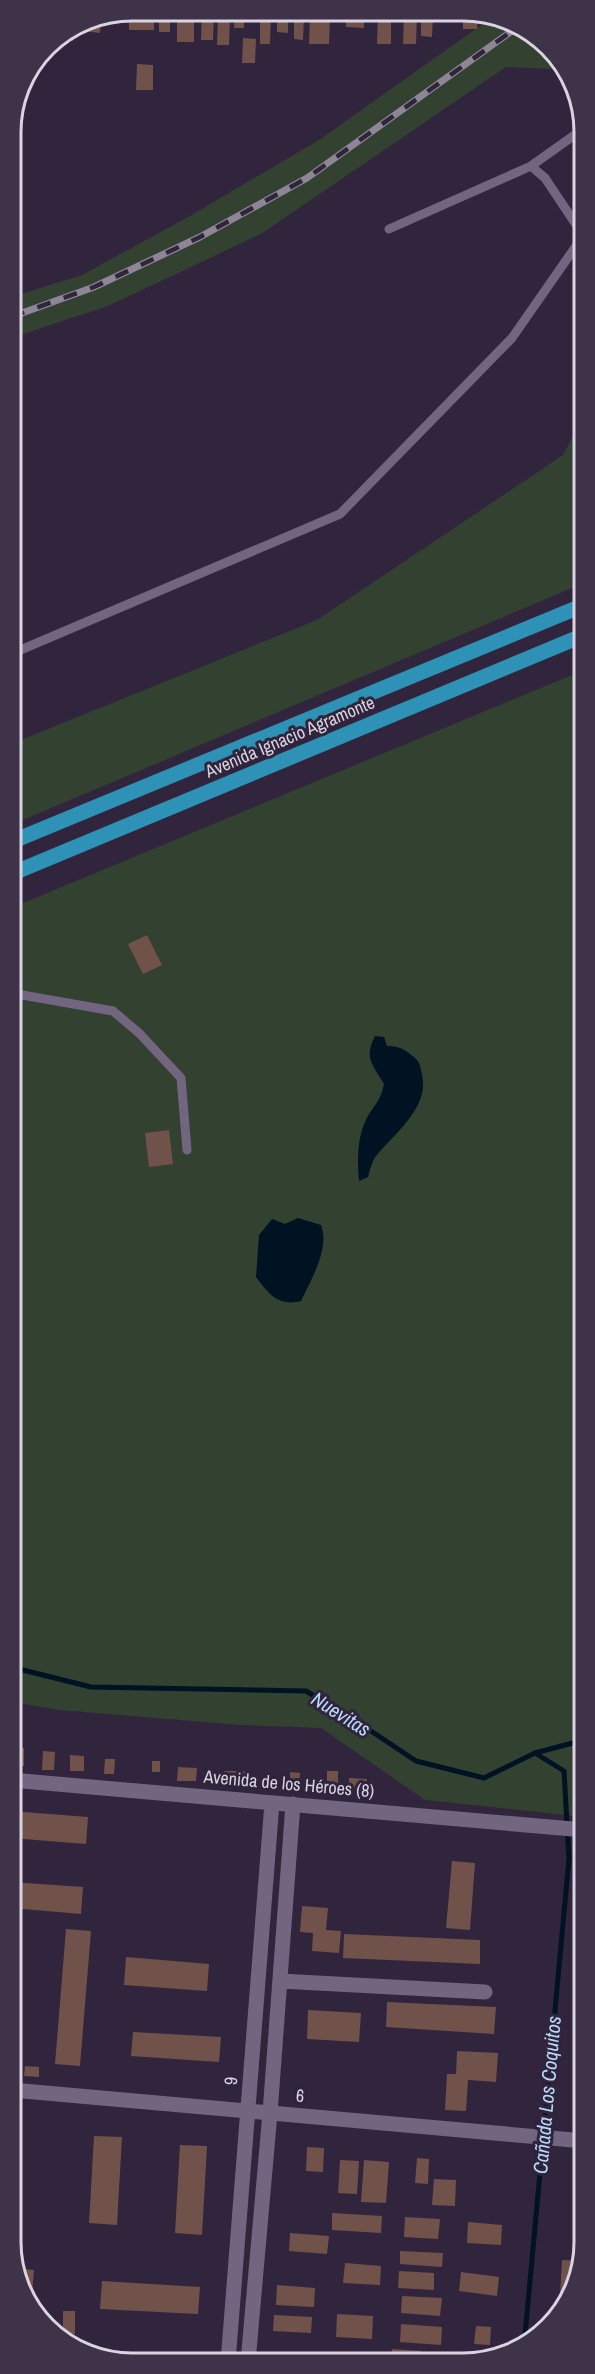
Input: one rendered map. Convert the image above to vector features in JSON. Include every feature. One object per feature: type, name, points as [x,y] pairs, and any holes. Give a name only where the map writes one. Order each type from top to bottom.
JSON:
[{"type":"main road","name":"Avenida Ignacio Agramonte","points":[[21,838],[574,609]]},
{"type":"main road","name":"Avenida Ignacio Agramonte","points":[[21,870],[574,639]]},
{"type":"street","name":"Avenida de los Héroes (8)","points":[[21,1781],[574,1829]]},
{"type":"street","name":"9","points":[[229,2353],[272,1803]]},
{"type":"street","points":[[249,2353],[270,2113],[293,1804]]},
{"type":"street","points":[[280,1981],[485,1992]]},
{"type":"street","name":"6","points":[[21,2091],[574,2140]]},
{"type":"lane","points":[[389,229],[531,166],[574,135]]},
{"type":"lane","points":[[531,166],[545,178],[574,221]]},
{"type":"lane","points":[[21,650],[340,514],[512,338],[574,250]]},
{"type":"lane","points":[[21,995],[113,1011],[138,1033],[181,1078],[187,1150]]},
{"type":"green space","points":[[484,23],[506,29],[519,36],[542,53],[554,69],[506,67],[261,234],[108,306],[21,335],[21,294],[82,275],[188,217],[319,140]]},
{"type":"green space","points":[[574,434],[574,587],[21,821],[21,740],[317,620],[563,455]]},
{"type":"green space","points":[[574,674],[574,1816],[425,1800],[321,1728],[240,1725],[60,1710],[21,1704],[21,904]]},
{"type":"water","points":[[375,1036],[384,1037],[387,1046],[402,1049],[417,1060],[421,1068],[423,1087],[416,1109],[376,1156],[368,1177],[359,1181],[358,1155],[362,1130],[380,1097],[384,1084],[370,1056]]},
{"type":"water","points":[[298,1218],[321,1225],[323,1244],[318,1264],[301,1301],[286,1302],[269,1293],[256,1277],[259,1235],[272,1219],[285,1224]]},
{"type":"building","points":[[129,21],[154,21],[154,30],[129,30]]},
{"type":"building","points":[[159,21],[170,21],[170,32],[159,32]]},
{"type":"building","points":[[177,21],[194,21],[194,42],[177,42]]},
{"type":"building","points":[[202,21],[214,21],[213,40],[201,40]]},
{"type":"building","points":[[218,21],[230,21],[229,45],[217,45]]},
{"type":"building","points":[[234,21],[244,21],[244,28],[234,28]]},
{"type":"building","points":[[260,21],[271,21],[270,44],[260,44]]},
{"type":"building","points":[[277,21],[288,21],[288,33],[277,32]]},
{"type":"building","points":[[294,21],[304,21],[303,40],[294,39]]},
{"type":"building","points":[[310,21],[330,21],[329,44],[309,44]]},
{"type":"building","points":[[346,21],[364,21],[364,28],[346,27]]},
{"type":"building","points":[[378,21],[391,21],[391,44],[377,44]]},
{"type":"building","points":[[404,21],[417,21],[416,44],[403,44]]},
{"type":"building","points":[[421,21],[433,21],[432,37],[421,36]]},
{"type":"building","points":[[463,21],[477,22],[477,29],[463,29]]},
{"type":"building","points":[[100,26],[100,33],[85,31]]},
{"type":"building","points":[[243,38],[256,39],[255,63],[242,63]]},
{"type":"building","points":[[137,64],[153,65],[153,90],[136,90]]},
{"type":"building","points":[[147,935],[162,965],[143,974],[128,944]]},
{"type":"building","points":[[169,1130],[173,1164],[149,1167],[145,1133]]},
{"type":"building","points":[[21,1748],[24,1748],[24,1766],[21,1766]]},
{"type":"building","points":[[43,1751],[55,1752],[54,1770],[42,1770]]},
{"type":"building","points":[[70,1755],[84,1756],[84,1771],[70,1771]]},
{"type":"building","points":[[105,1759],[115,1759],[114,1774],[104,1774]]},
{"type":"building","points":[[152,1761],[160,1761],[160,1772],[152,1772]]},
{"type":"building","points":[[178,1767],[197,1768],[196,1781],[177,1781]]},
{"type":"building","points":[[224,1771],[245,1771],[245,1785],[224,1785]]},
{"type":"building","points":[[327,1771],[338,1771],[338,1787],[327,1787]]},
{"type":"building","points":[[290,1772],[300,1773],[299,1787],[290,1787]]},
{"type":"building","points":[[349,1778],[367,1779],[367,1792],[349,1791]]},
{"type":"building","points":[[21,1812],[88,1817],[86,1844],[21,1839]]},
{"type":"building","points":[[452,1861],[475,1863],[470,1930],[446,1928]]},
{"type":"building","points":[[21,1883],[83,1887],[81,1914],[21,1909]]},
{"type":"building","points":[[302,1906],[328,1908],[326,1930],[341,1931],[339,1953],[312,1951],[313,1933],[300,1932]]},
{"type":"building","points":[[66,1929],[91,1931],[80,2066],[55,2064]]},
{"type":"building","points":[[344,1934],[480,1940],[480,1964],[343,1958]]},
{"type":"building","points":[[126,1957],[209,1964],[207,1991],[124,1985]]},
{"type":"building","points":[[387,2002],[496,2007],[494,2034],[386,2027]]},
{"type":"building","points":[[308,2010],[361,2013],[359,2042],[307,2039]]},
{"type":"building","points":[[133,2032],[221,2037],[219,2062],[131,2056]]},
{"type":"building","points":[[457,2051],[498,2053],[496,2082],[468,2080],[466,2111],[445,2110],[447,2074],[456,2074]]},
{"type":"building","points":[[25,2066],[39,2067],[39,2077],[24,2076]]},
{"type":"building","points":[[94,2136],[122,2137],[117,2225],[89,2223]]},
{"type":"building","points":[[180,2145],[207,2146],[202,2235],[175,2233]]},
{"type":"building","points":[[307,2147],[324,2148],[323,2172],[306,2171]]},
{"type":"building","points":[[417,2158],[429,2159],[428,2184],[415,2183]]},
{"type":"building","points":[[340,2160],[359,2161],[357,2194],[338,2193]]},
{"type":"building","points":[[364,2160],[389,2162],[386,2203],[361,2202]]},
{"type":"building","points":[[434,2179],[456,2180],[455,2206],[432,2205]]},
{"type":"building","points":[[332,2213],[382,2216],[381,2233],[332,2230]]},
{"type":"building","points":[[405,2217],[440,2219],[438,2239],[404,2237]]},
{"type":"building","points":[[468,2222],[502,2225],[501,2245],[467,2243]]},
{"type":"building","points":[[290,2233],[329,2236],[327,2254],[289,2251]]},
{"type":"building","points":[[400,2251],[443,2253],[442,2267],[400,2264]]},
{"type":"building","points":[[562,2260],[572,2261],[566,2285],[560,2296]]},
{"type":"building","points":[[345,2263],[381,2266],[380,2285],[343,2283]]},
{"type":"building","points":[[25,2269],[34,2270],[32,2291]]},
{"type":"building","points":[[399,2271],[434,2273],[434,2290],[398,2288]]},
{"type":"building","points":[[461,2272],[499,2277],[497,2296],[459,2291]]},
{"type":"building","points":[[102,2281],[200,2287],[198,2314],[100,2309]]},
{"type":"building","points":[[277,2285],[315,2288],[314,2307],[276,2305]]},
{"type":"building","points":[[402,2296],[442,2298],[440,2316],[401,2313]]},
{"type":"building","points":[[63,2311],[75,2311],[75,2334],[70,2334],[63,2329]]},
{"type":"building","points":[[337,2314],[373,2316],[372,2339],[336,2337]]},
{"type":"building","points":[[274,2315],[312,2317],[311,2333],[273,2331]]},
{"type":"building","points":[[401,2324],[442,2327],[441,2345],[400,2342]]},
{"type":"building","points":[[476,2326],[491,2327],[490,2345],[474,2344]]},
{"type":"building","points":[[392,2349],[421,2351],[421,2353],[392,2353]]},
{"type":"waterway","name":"Nuevitas","points":[[21,1670],[91,1687],[306,1691],[416,1761],[484,1778],[535,1753],[574,1743]]},
{"type":"waterway","name":"Cañada Los Coquitos","points":[[525,2334],[569,1859],[564,1771],[535,1753]]},
{"type":"railway","points":[[21,313],[94,287],[200,237],[307,178],[511,32]]}]
